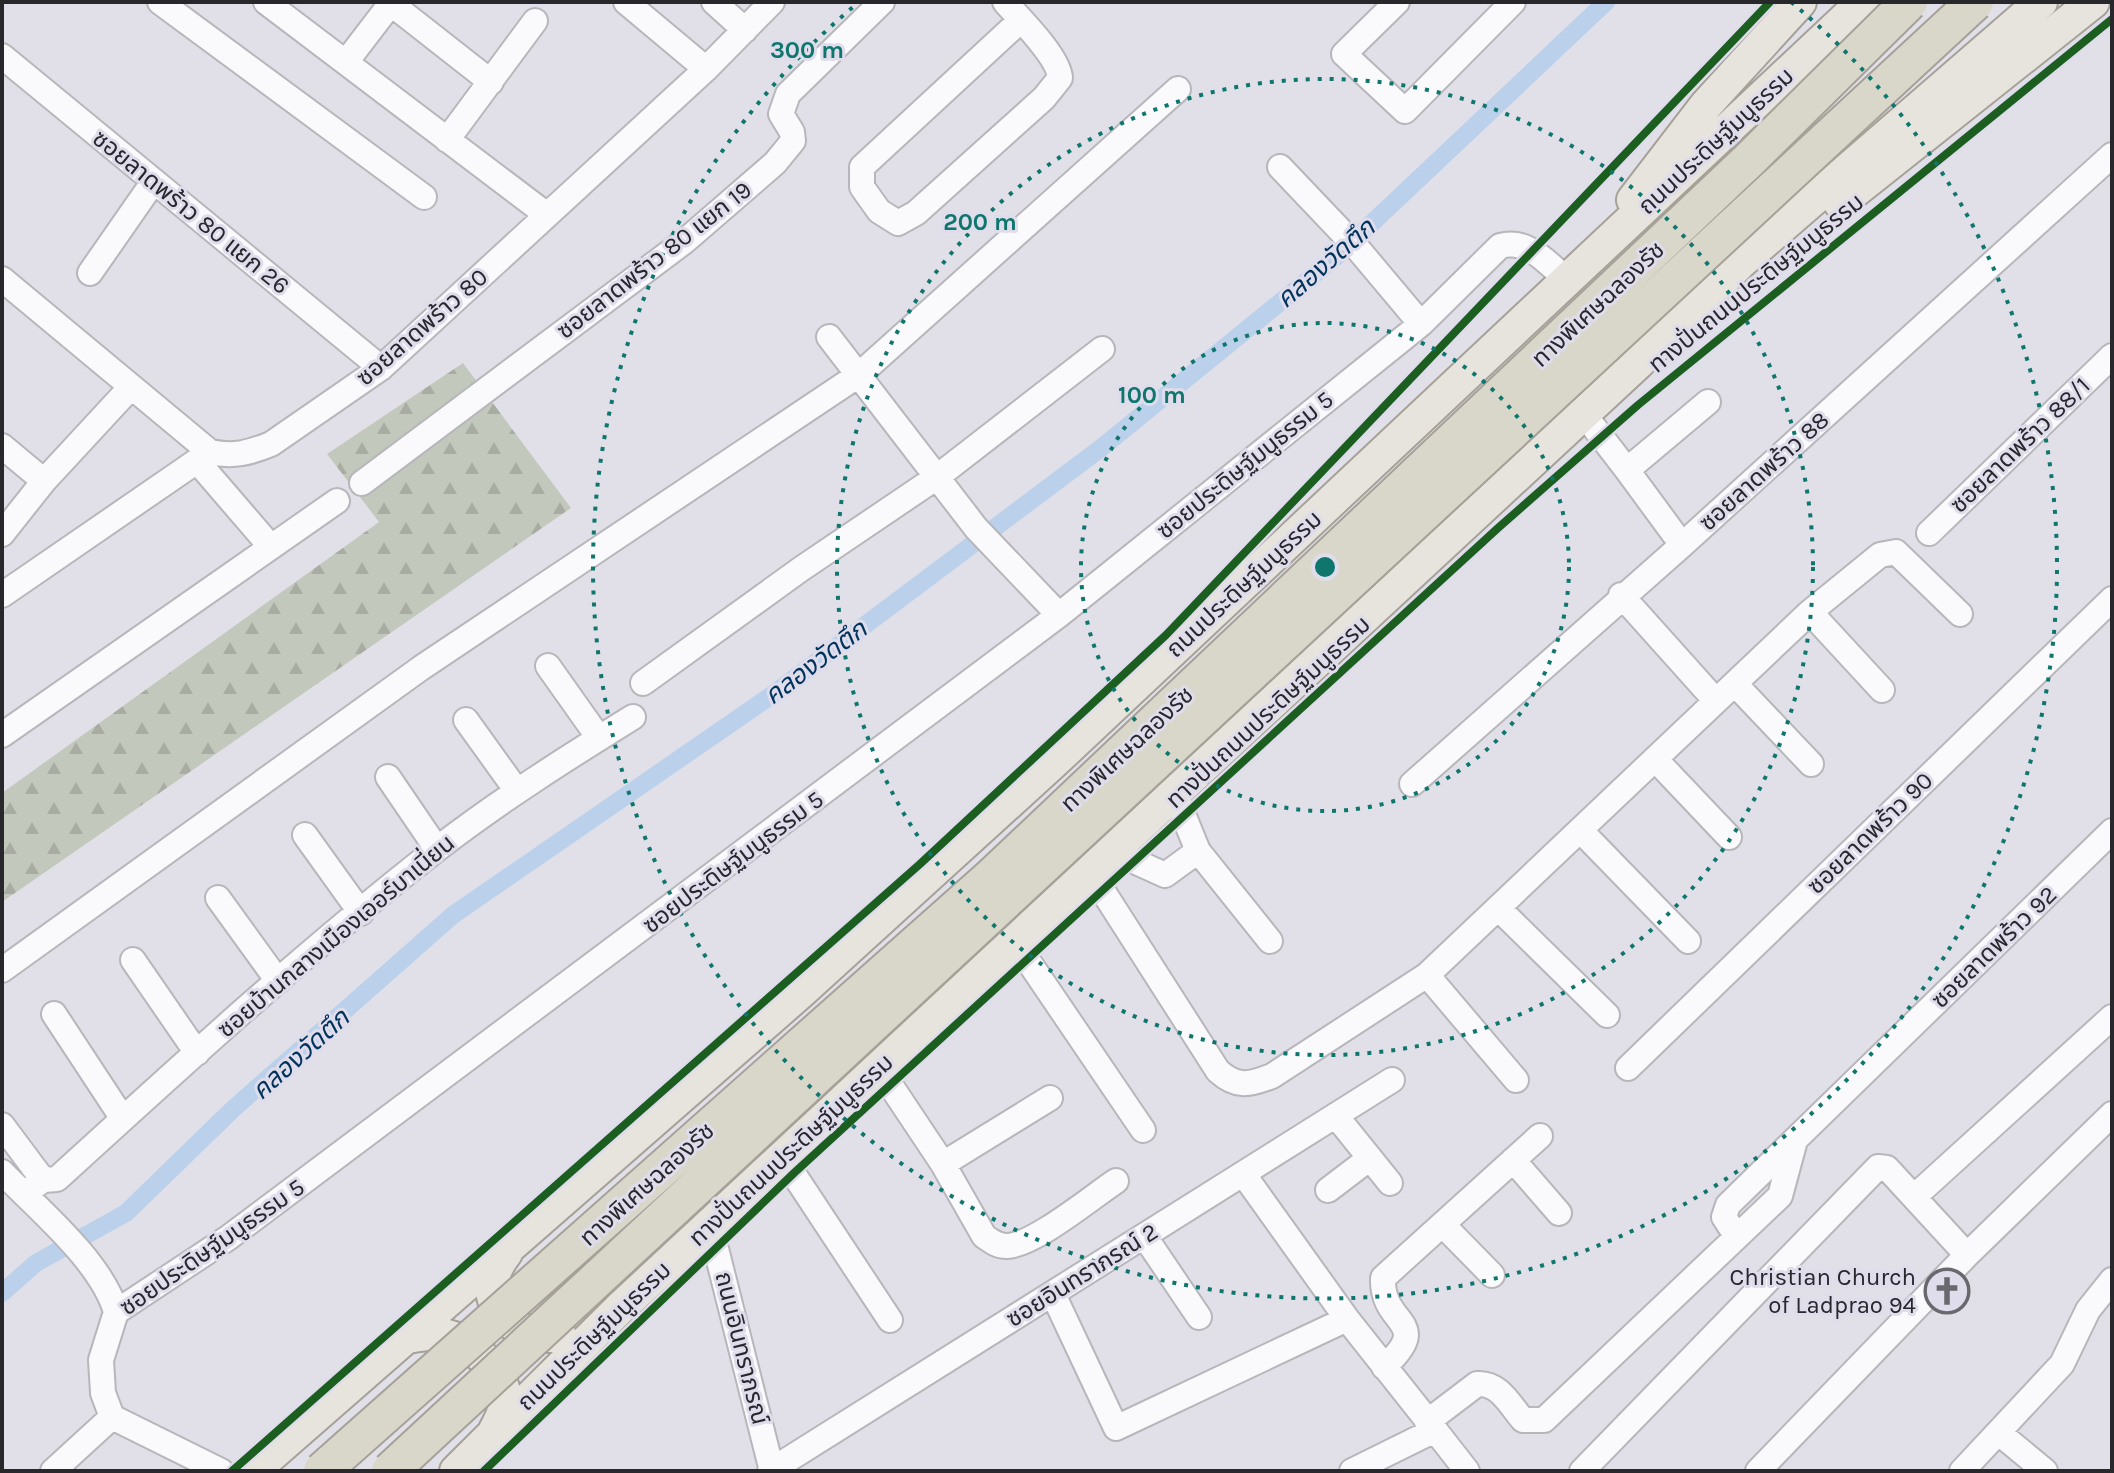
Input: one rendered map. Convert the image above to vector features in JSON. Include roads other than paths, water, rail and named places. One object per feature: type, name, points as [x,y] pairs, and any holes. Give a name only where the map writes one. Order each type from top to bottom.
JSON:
[{"type":"highway","name":"ทางพิเศษฉลองรัช","points":[[322,1471],[990,878],[1748,161],[1909,2]]},
{"type":"highway","name":"ทางพิเศษฉลองรัช","points":[[390,1471],[1975,2]]},
{"type":"main road","points":[[1590,257],[1706,105],[1800,2]]},
{"type":"main road","name":"ถนนประดิษฐ์มนูธรรม","points":[[253,1471],[802,991],[1057,759],[1863,2]]},
{"type":"main road","name":"ถนนประดิษฐ์มนูธรรม","points":[[456,1471],[739,1196],[1638,363],[1740,263],[2041,2]]},
{"type":"main road","points":[[1638,363],[1710,317],[1801,234],[2093,2]]},
{"type":"main road","points":[[521,1235],[491,1278],[492,1300],[514,1325],[528,1333],[560,1337],[594,1321],[636,1288],[719,1207],[739,1196]]},
{"type":"main road","points":[[403,1338],[428,1333],[450,1336],[480,1355],[501,1380],[505,1408],[493,1434]]},
{"type":"street","points":[[160,2],[424,197]]},
{"type":"street","points":[[266,2],[547,215]]},
{"type":"street","points":[[346,62],[391,2],[491,82]]},
{"type":"street","points":[[626,2],[706,69]]},
{"type":"street","points":[[714,2],[745,30]]},
{"type":"street","name":"ซอยลาดพร้าว 80","points":[[203,456],[228,456],[271,444],[381,368],[706,69],[772,2]]},
{"type":"street","name":"ซอยลาดพร้าว 80 แยก 19","points":[[362,483],[685,241],[775,163],[793,141],[792,132],[781,114],[788,94],[882,2]]},
{"type":"street","points":[[1397,2],[1344,54],[1405,111],[1513,2]]},
{"type":"street","points":[[1013,11],[1060,67],[1060,78],[1044,98],[916,213],[898,223],[889,221],[862,187],[862,167],[1013,11]]},
{"type":"street","points":[[447,140],[535,21]]},
{"type":"street","name":"ซอยลาดพร้าว 80 แยก 26","points":[[2,56],[381,368]]},
{"type":"street","points":[[2,970],[421,668],[860,374],[1178,89]]},
{"type":"street","name":"ซอยลาดพร้าว 88","points":[[1412,784],[1621,595],[1693,536],[2112,155]]},
{"type":"street","points":[[1280,167],[1351,242],[1421,324]]},
{"type":"street","points":[[90,273],[154,181]]},
{"type":"street","name":"ซอยประดิษฐ์มนูธรรม 5","points":[[112,1417],[103,1393],[101,1360],[116,1312],[138,1300],[317,1172],[1059,615],[1421,324],[1500,246],[1514,242],[1530,248],[1566,279]]},
{"type":"street","points":[[2,279],[131,387],[203,456],[271,547]]},
{"type":"street","points":[[829,337],[976,528],[1059,615]]},
{"type":"street","points":[[643,683],[801,569],[937,477],[1102,349]]},
{"type":"street","name":"ซอยลาดพร้าว 88/1","points":[[1929,533],[2112,356]]},
{"type":"street","points":[[2,534],[44,481],[131,387]]},
{"type":"street","points":[[1627,470],[1708,402]]},
{"type":"street","points":[[1583,413],[1674,534]]},
{"type":"street","points":[[2,446],[44,481]]},
{"type":"street","points":[[2,595],[203,456]]},
{"type":"street","points":[[2,735],[337,501]]},
{"type":"street","points":[[1101,861],[1218,1071],[1231,1083],[1250,1085],[1272,1076],[1427,975],[1810,612],[1880,555],[1896,552],[1960,614]]},
{"type":"street","points":[[1621,595],[1716,701]]},
{"type":"street","name":"ซอยลาดพร้าว 90","points":[[1628,1068],[2112,599]]},
{"type":"street","points":[[1810,612],[1882,690]]},
{"type":"street","points":[[548,666],[599,738]]},
{"type":"street","points":[[1735,684],[1811,764]]},
{"type":"street","name":"ซอยบ้านกลางเมืองเออร์บาเนี่ยน","points":[[50,1220],[57,1196],[41,1184],[123,1119],[278,981],[437,849],[517,791],[633,717]]},
{"type":"street","points":[[466,720],[517,791]]},
{"type":"street","points":[[1655,759],[1729,837]]},
{"type":"street","points":[[388,777],[437,849]]},
{"type":"street","points":[[1174,792],[1198,851],[1270,941]]},
{"type":"street","points":[[1580,830],[1688,941]]},
{"type":"street","name":"ซอยลาดพร้าว 92","points":[[1431,1426],[1477,1384],[1487,1383],[1497,1388],[1523,1420],[1544,1420],[1780,1196],[1794,1144],[2112,831]]},
{"type":"street","points":[[305,835],[361,913]]},
{"type":"street","points":[[1101,861],[1165,875],[1198,851]]},
{"type":"street","points":[[218,898],[278,981]]},
{"type":"street","points":[[1498,908],[1607,1015]]},
{"type":"street","points":[[1014,940],[1143,1130]]},
{"type":"street","points":[[133,960],[197,1053]]},
{"type":"street","points":[[1427,975],[1516,1080]]},
{"type":"street","points":[[54,1014],[123,1119]]},
{"type":"street","points":[[1914,1197],[2112,1017]]},
{"type":"street","points":[[879,1068],[943,1164],[984,1236],[994,1243],[1008,1246],[1032,1236],[1116,1181]]},
{"type":"street","name":"ซอยอินทราภรณ์ 2","points":[[771,1471],[1392,1080]]},
{"type":"street","points":[[943,1164],[1050,1098]]},
{"type":"street","points":[[1758,1471],[1967,1255],[2112,1114]]},
{"type":"street","points":[[1336,1116],[1390,1183]]},
{"type":"street","points":[[2,1125],[41,1184],[50,1220],[111,1293],[116,1312]]},
{"type":"street","points":[[1384,1367],[1403,1349],[1408,1338],[1405,1327],[1383,1294],[1383,1278],[1540,1136]]},
{"type":"street","points":[[783,1158],[890,1320]]},
{"type":"street","points":[[1328,1190],[1370,1158]]},
{"type":"street","points":[[1513,1160],[1559,1213]]},
{"type":"street","points":[[1582,1471],[1878,1167],[1887,1168],[1967,1255]]},
{"type":"street","points":[[2,1172],[41,1184]]},
{"type":"street","points":[[1244,1175],[1347,1319],[1467,1471]]},
{"type":"street","name":"ถนนอินทราภรณ์","points":[[710,1225],[771,1471]]},
{"type":"street","points":[[1443,1225],[1492,1275]]},
{"type":"street","points":[[1145,1237],[1199,1317]]},
{"type":"street","points":[[1962,1471],[2062,1364],[2088,1310],[2112,1280]]},
{"type":"street","points":[[1053,1294],[1116,1428],[1347,1319]]},
{"type":"street","points":[[53,1471],[112,1417],[221,1471]]},
{"type":"street","points":[[1352,1471],[1431,1426]]},
{"type":"street","points":[[1999,1433],[2045,1471]]},
{"type":"waterway","name":"คลองวัดตึก","points":[[2,1293],[36,1263],[126,1213],[232,1110],[453,915],[772,695],[1101,448],[1337,256],[1606,2]]},
{"type":"place","name":"Christian Church of Ladprao 94","points":[[1947,1291]]}]
